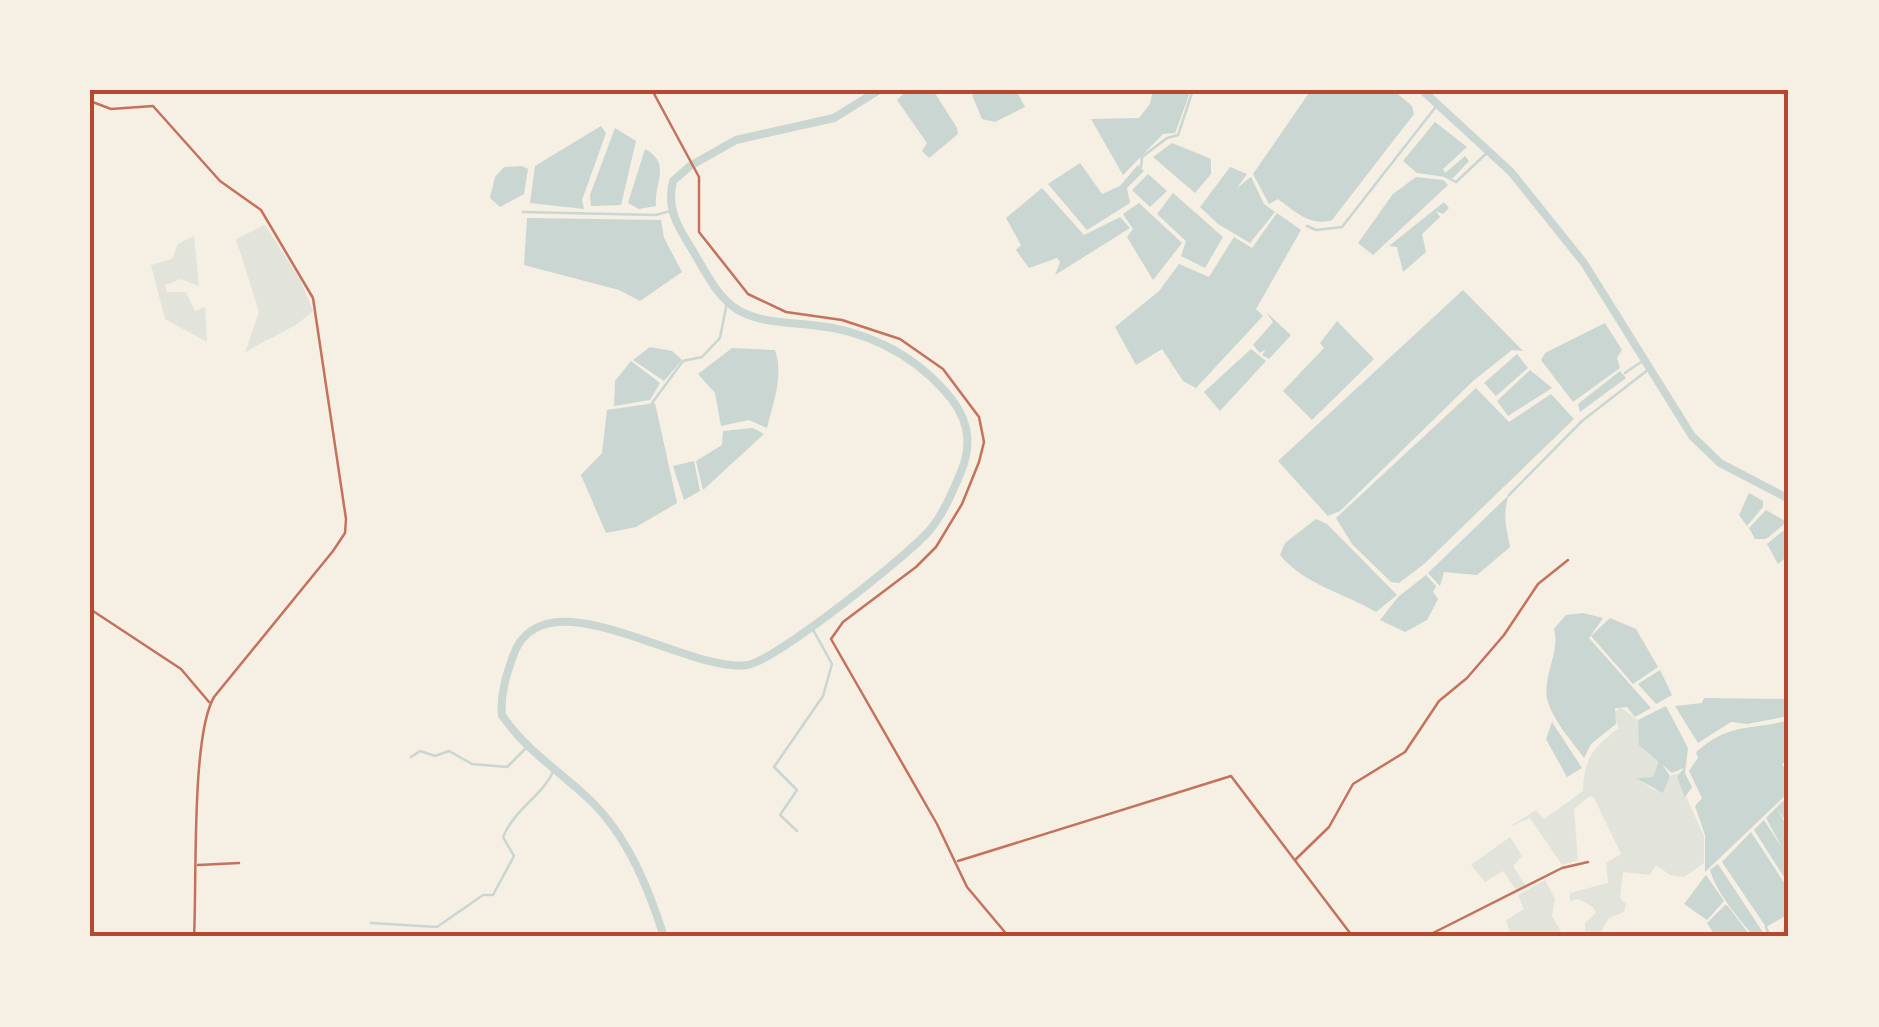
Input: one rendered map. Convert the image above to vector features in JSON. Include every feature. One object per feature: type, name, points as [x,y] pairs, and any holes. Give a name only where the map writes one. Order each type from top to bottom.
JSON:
[{"type":"street","points":[[652,90],[700,177],[697,228],[755,300],[786,312],[842,320],[900,339],[943,369],[979,418],[984,442],[979,462],[962,504],[936,547],[843,622],[831,639],[976,902],[1009,937]]},
{"type":"street","points":[[90,101],[111,109],[152,106],[226,188],[261,210],[305,282],[317,312],[346,531],[210,703],[201,746],[194,937]]},
{"type":"street","points":[[1294,861],[1330,827],[1350,788],[1405,752],[1439,702],[1467,678],[1504,635],[1538,584],[1568,560]]},
{"type":"street","points":[[90,609],[181,669],[210,703]]},
{"type":"street","points":[[956,862],[1228,776],[1236,780],[1353,937]]},
{"type":"street","points":[[1425,937],[1562,868],[1588,862]]},
{"type":"street","points":[[196,865],[239,863]]},
{"type":"street","points":[[995,937],[1000,930]]},
{"type":"shaded area","points":[[907,90],[933,90],[957,128],[958,134],[929,158],[922,151],[927,143],[897,100]]},
{"type":"shaded area","points":[[981,90],[1016,90],[1025,107],[995,122],[982,119],[972,95]]},
{"type":"shaded area","points":[[1153,90],[1191,90],[1175,133],[1163,134],[1123,175],[1091,119],[1139,118],[1150,104]]},
{"type":"shaded area","points":[[1311,90],[1393,90],[1412,106],[1414,114],[1332,220],[1324,222],[1303,217],[1278,199],[1269,204],[1253,174]]},
{"type":"shaded area","points":[[1435,122],[1467,147],[1443,169],[1445,173],[1465,156],[1469,161],[1453,178],[1417,173],[1403,161]]},
{"type":"shaded area","points":[[601,126],[606,133],[582,200],[584,209],[530,203],[535,166]]},
{"type":"shaded area","points":[[615,128],[636,141],[621,205],[591,206],[590,195]]},
{"type":"shaded area","points":[[1172,143],[1211,159],[1211,174],[1195,193],[1153,157]]},
{"type":"shaded area","points":[[645,149],[658,161],[660,174],[656,206],[639,209],[628,203]]},
{"type":"shaded area","points":[[1080,163],[1102,194],[1120,186],[1138,165],[1144,171],[1127,188],[1130,203],[1087,230],[1048,184]]},
{"type":"shaded area","points":[[504,167],[528,169],[524,194],[500,207],[490,198],[495,177]]},
{"type":"shaded area","points":[[1230,167],[1247,174],[1237,188],[1251,177],[1264,204],[1275,212],[1250,243],[1218,224],[1200,207]]},
{"type":"shaded area","points":[[1148,174],[1167,191],[1150,207],[1132,190]]},
{"type":"shaded area","points":[[1416,177],[1443,180],[1448,185],[1373,255],[1358,243],[1393,194]]},
{"type":"shaded area","points":[[1042,188],[1084,235],[1120,217],[1130,228],[1055,275],[1060,262],[1057,258],[1029,268],[1016,250],[1021,245],[1006,218]]},
{"type":"shaded area","points":[[1173,193],[1223,237],[1205,268],[1181,256],[1186,241],[1157,214]]},
{"type":"shaded area","points":[[1444,202],[1449,208],[1443,214],[1436,211],[1440,217],[1422,234],[1426,252],[1403,272],[1397,247],[1389,246]]},
{"type":"shaded area","points":[[1139,203],[1182,243],[1153,280],[1127,237],[1133,229],[1123,214]]},
{"type":"shaded area","points":[[1277,213],[1301,230],[1256,309],[1263,316],[1196,388],[1183,381],[1162,349],[1136,365],[1115,327],[1159,291],[1179,264],[1209,277],[1234,237],[1252,248]]},
{"type":"shaded area","points":[[527,218],[661,220],[664,238],[682,272],[640,301],[619,290],[524,265]]},
{"type":"shaded area","points":[[265,225],[300,279],[313,311],[245,353],[259,312],[236,239]]},
{"type":"shaded area","points":[[194,236],[199,286],[181,279],[165,285],[167,292],[186,292],[195,311],[205,307],[207,342],[165,319],[151,265],[172,259],[178,244]]},
{"type":"shaded area","points":[[1463,290],[1523,351],[1512,350],[1473,381],[1340,511],[1328,516],[1278,461]]},
{"type":"shaded area","points":[[1266,312],[1291,335],[1269,359],[1262,355],[1266,349],[1260,353],[1253,345],[1273,322]]},
{"type":"shaded area","points":[[1337,321],[1374,359],[1312,420],[1283,391],[1324,348],[1320,343]]},
{"type":"shaded area","points":[[1605,323],[1622,350],[1617,358],[1620,368],[1573,402],[1541,360],[1545,353]]},
{"type":"shaded area","points":[[650,347],[672,351],[682,360],[664,381],[633,360]]},
{"type":"shaded area","points":[[732,348],[775,350],[778,379],[767,428],[749,420],[721,426],[715,393],[698,374]]},
{"type":"shaded area","points":[[1251,349],[1266,361],[1220,411],[1204,392]]},
{"type":"shaded area","points":[[1517,354],[1528,368],[1496,396],[1484,383]]},
{"type":"shaded area","points":[[631,361],[660,383],[650,400],[614,406],[615,381]]},
{"type":"shaded area","points":[[1530,370],[1552,388],[1508,416],[1497,401]]},
{"type":"shaded area","points":[[1620,371],[1626,378],[1580,412],[1578,404]]},
{"type":"shaded area","points":[[1476,388],[1509,422],[1551,394],[1574,419],[1424,564],[1399,583],[1391,582],[1352,544],[1336,518]]},
{"type":"shaded area","points":[[655,403],[677,503],[636,527],[606,533],[581,475],[602,453],[607,410]]},
{"type":"shaded area","points":[[753,428],[764,434],[703,490],[696,461],[722,445],[723,431]]},
{"type":"shaded area","points":[[694,461],[700,491],[684,500],[673,466]]},
{"type":"shaded area","points":[[1749,493],[1763,501],[1763,507],[1747,526],[1739,515]]},
{"type":"shaded area","points":[[1509,495],[1505,517],[1510,547],[1477,575],[1444,572],[1440,586],[1428,573]]},
{"type":"shaded area","points":[[1766,510],[1787,522],[1766,539],[1755,539],[1749,528]]},
{"type":"shaded area","points":[[1316,519],[1327,524],[1397,595],[1376,612],[1313,581],[1290,565],[1280,555],[1285,543]]},
{"type":"shaded area","points":[[1789,526],[1789,555],[1778,564],[1767,544]]},
{"type":"shaded area","points":[[1426,575],[1436,586],[1433,592],[1438,599],[1427,620],[1405,632],[1380,620],[1398,597]]},
{"type":"shaded area","points":[[1583,613],[1603,618],[1589,638],[1651,708],[1635,717],[1627,707],[1615,708],[1616,724],[1591,744],[1584,758],[1554,717],[1547,693],[1554,629],[1566,615]]},
{"type":"shaded area","points":[[1610,618],[1636,629],[1658,667],[1633,684],[1591,636]]},
{"type":"shaded area","points":[[1660,670],[1672,695],[1656,704],[1638,684]]},
{"type":"shaded area","points":[[1704,698],[1789,699],[1789,716],[1747,724],[1731,722],[1698,743],[1675,706],[1702,703]]},
{"type":"shaded area","points":[[1666,706],[1688,748],[1685,773],[1692,787],[1685,797],[1677,777],[1684,768],[1672,773],[1639,745],[1638,720]]},
{"type":"shaded area","points":[[1620,707],[1638,720],[1640,742],[1659,760],[1653,777],[1637,778],[1654,790],[1664,790],[1670,776],[1681,772],[1677,777],[1704,836],[1704,863],[1684,877],[1670,875],[1656,865],[1650,875],[1623,872],[1620,898],[1626,904],[1624,912],[1609,918],[1601,932],[1585,932],[1585,923],[1596,913],[1578,899],[1570,901],[1570,893],[1608,883],[1606,863],[1621,854],[1594,798],[1590,796],[1574,809],[1578,860],[1562,865],[1530,818],[1509,827],[1536,810],[1544,819],[1583,791],[1585,770],[1592,754],[1619,728],[1613,714]]},
{"type":"shaded area","points":[[1789,720],[1789,759],[1782,764],[1789,775],[1789,792],[1705,872],[1705,835],[1695,806],[1702,798],[1689,771],[1698,758],[1696,752],[1730,731]]},
{"type":"shaded area","points":[[1552,722],[1582,768],[1567,777],[1546,739]]},
{"type":"shaded area","points":[[1659,760],[1670,776],[1663,793],[1636,778],[1653,777]]},
{"type":"shaded area","points":[[1787,797],[1789,827],[1778,809],[1789,831],[1789,885],[1754,830],[1764,820],[1783,849],[1766,818]]},
{"type":"shaded area","points":[[1751,832],[1789,890],[1789,914],[1766,927],[1722,862]]},
{"type":"shaded area","points":[[1510,837],[1522,856],[1513,866],[1525,885],[1516,890],[1503,871],[1485,882],[1471,865]]},
{"type":"shaded area","points":[[1718,864],[1766,937],[1754,937],[1723,896],[1710,870]]},
{"type":"shaded area","points":[[1706,875],[1724,901],[1707,920],[1684,904]]},
{"type":"shaded area","points":[[1545,880],[1555,899],[1552,916],[1564,937],[1511,937],[1506,920],[1524,909],[1518,895]]},
{"type":"shaded area","points":[[1725,905],[1751,937],[1716,937],[1707,923]]},
{"type":"waterway","points":[[664,937],[644,882],[616,831],[591,801],[522,739],[502,715],[506,678],[513,656],[529,632],[554,622],[585,623],[721,664],[747,665],[784,646],[869,584],[938,519],[961,472],[967,449],[966,428],[952,399],[916,365],[884,345],[849,332],[765,320],[738,310],[707,275],[672,209],[673,181],[690,166],[736,140],[834,118],[879,90]]},
{"type":"waterway","points":[[1141,167],[1142,157],[1167,138],[1178,135],[1193,90]]},
{"type":"waterway","points":[[1422,90],[1511,172],[1584,263],[1692,436],[1720,463],[1789,499]]},
{"type":"waterway","points":[[1307,226],[1316,230],[1342,227],[1438,104]]},
{"type":"waterway","points":[[1445,176],[1456,182],[1490,150]]},
{"type":"waterway","points":[[523,212],[656,215],[670,211]]},
{"type":"waterway","points":[[652,403],[683,361],[702,357],[720,338],[727,302]]},
{"type":"waterway","points":[[1625,373],[1644,360]]},
{"type":"waterway","points":[[1509,495],[1582,421],[1649,369]]},
{"type":"waterway","points":[[797,831],[780,815],[797,790],[774,767],[823,696],[832,664],[811,626]]},
{"type":"waterway","points":[[411,757],[420,751],[435,756],[449,751],[472,764],[507,767],[526,748]]},
{"type":"waterway","points":[[371,923],[437,927],[483,895],[493,895],[514,856],[503,837],[554,770]]},
{"type":"waterway","points":[[1766,927],[1770,937]]}]
